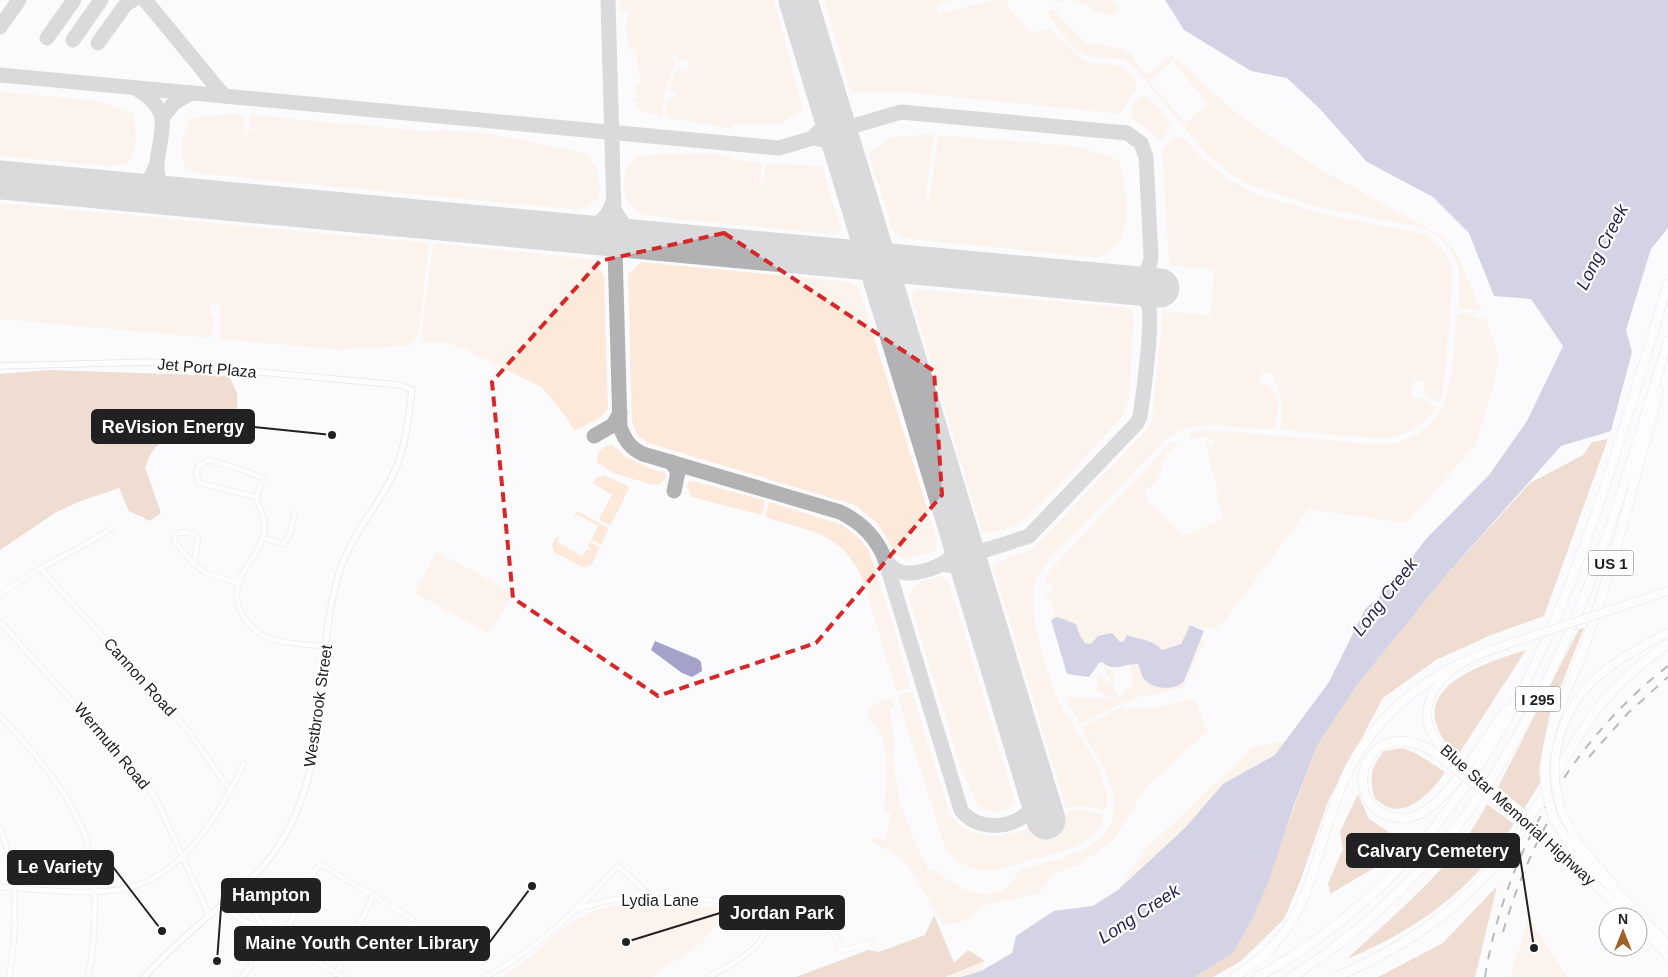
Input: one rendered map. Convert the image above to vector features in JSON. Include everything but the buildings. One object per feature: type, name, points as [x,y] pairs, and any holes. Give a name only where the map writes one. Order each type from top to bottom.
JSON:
[{"type":"highway","name":"I 295","points":[[1257,977],[1337,925],[1374,893],[1413,854],[1440,822],[1472,777],[1528,679],[1560,610],[1586,545],[1668,284]]},
{"type":"highway","name":"I 295","points":[[1292,977],[1362,926],[1423,869],[1471,810],[1512,745],[1552,671],[1590,583],[1618,504],[1667,343]]},
{"type":"highway","name":"US 1","points":[[1627,907],[1574,852],[1554,820],[1547,795],[1545,776],[1549,737],[1586,643],[1613,558],[1659,389],[1667,343]]},
{"type":"highway","points":[[1336,977],[1381,956],[1416,936],[1448,912],[1479,882],[1519,834],[1597,710],[1631,673],[1668,644]]},
{"type":"highway","points":[[1234,977],[1274,945],[1299,909],[1312,878],[1342,784],[1360,750],[1379,726],[1405,700],[1435,678],[1462,663]]},
{"type":"highway","points":[[1528,679],[1456,778],[1431,807],[1414,817],[1395,818],[1380,811],[1368,799],[1363,784],[1363,773],[1369,758],[1380,747],[1394,741],[1411,741],[1443,754],[1550,844]]},
{"type":"main road","name":"Blue Star Memorial Highway","points":[[1443,754],[1429,728],[1428,705],[1436,686],[1462,663],[1511,643],[1668,591]]},
{"type":"main road","name":"Blue Star Memorial Highway","points":[[1629,907],[1579,845],[1561,810],[1554,782],[1555,758],[1564,722],[1578,697],[1590,682],[1618,660],[1668,632]]},
{"type":"main road","name":"Blue Star Memorial Highway","points":[[1550,844],[1620,907]]},
{"type":"main road","name":"Blue Star Memorial Highway","points":[[1648,928],[1668,945]]},
{"type":"main road","name":"Blue Star Memorial Highway","points":[[1648,931],[1668,956]]},
{"type":"street","name":"Jet Port Plaza","points":[[0,366],[150,362],[400,385],[412,390]]},
{"type":"street","name":"Westbrook Street","points":[[144,977],[177,943],[263,868],[294,819],[301,801],[316,739],[334,589],[342,564],[389,483],[400,460],[405,440],[412,390]]},
{"type":"street","points":[[256,497],[204,486],[196,478],[196,472],[199,466],[208,460],[263,478],[256,497],[265,520],[263,538],[239,584],[237,598],[240,611],[255,631],[275,641],[327,646]]},
{"type":"street","points":[[263,538],[284,544],[290,533],[295,512]]},
{"type":"street","points":[[0,596],[40,568],[79,550],[110,529]]},
{"type":"street","points":[[194,564],[198,538],[194,534],[180,532],[175,535],[174,541],[194,564],[206,573],[239,584]]},
{"type":"street","name":"Cannon Road","points":[[40,568],[187,729],[230,792]]},
{"type":"street","name":"Wermuth Road","points":[[0,622],[145,782],[158,803],[209,915]]},
{"type":"street","points":[[0,716],[35,754],[70,803],[87,845],[93,891],[93,940],[88,977]]},
{"type":"street","points":[[0,888],[93,891],[122,889],[142,883],[161,873],[181,856],[214,819],[244,763]]},
{"type":"street","points":[[0,826],[10,860],[15,888],[14,939],[9,977]]},
{"type":"street","points":[[280,938],[285,934],[316,868],[322,865],[413,919]]},
{"type":"street","points":[[485,977],[509,965],[578,908],[618,866],[654,899]]},
{"type":"street","points":[[239,890],[265,928],[336,974],[344,977]]},
{"type":"street","points":[[336,974],[373,896]]},
{"type":"street","name":"Lydia Lane","points":[[578,908],[612,900],[710,900],[808,914],[822,920],[833,932],[841,950],[871,942]]},
{"type":"street","points":[[222,905],[253,926],[265,928]]},
{"type":"street","points":[[709,977],[749,952],[759,942],[764,935],[764,922],[760,906]]},
{"type":"street","points":[[243,976],[251,966]]},
{"type":"highlighted area","points":[[724,233],[934,371],[942,495],[816,643],[658,696],[513,598],[492,382],[600,261]]},
{"type":"shaded area","points":[[621,0],[774,0],[803,110],[779,124],[733,125],[732,129],[667,118],[667,100],[676,95],[675,91],[669,89],[674,72],[679,68],[684,71],[690,65],[687,59],[678,62],[675,55],[672,56],[675,63],[664,94],[662,117],[641,111],[632,99],[637,98],[635,85],[641,83],[635,50],[629,49],[626,29],[628,11],[620,10]]},
{"type":"shaded area","points":[[824,0],[954,0],[943,2],[937,8],[938,14],[993,0],[1006,0],[1012,12],[1030,32],[1050,29],[1081,59],[1088,63],[1115,65],[1123,68],[1136,81],[1136,89],[1120,114],[915,93],[851,92]]},
{"type":"shaded area","points":[[1050,0],[1073,0],[1057,2]]},
{"type":"shaded area","points":[[1073,0],[1112,0],[1120,8],[1115,16],[1095,11],[1088,5]]},
{"type":"shaded area","points":[[1052,8],[1085,42],[1122,49],[1131,54],[1146,75],[1172,55],[1176,58],[1149,81],[1185,123],[1208,104],[1174,63],[1178,60],[1238,114],[1276,141],[1322,170],[1442,236],[1457,254],[1481,309],[1477,311],[1459,308],[1459,268],[1450,249],[1439,237],[1424,228],[1322,208],[1249,185],[1208,156],[1133,66],[1116,58],[1088,56],[1077,49],[1050,17],[1048,12]]},
{"type":"shaded area","points":[[0,92],[95,100],[133,114],[137,139],[129,163],[111,166],[0,156]]},
{"type":"shaded area","points":[[1144,96],[1164,114],[1171,128],[1163,138],[1157,140],[1149,130],[1131,118],[1133,104]]},
{"type":"shaded area","points":[[233,113],[245,118],[244,135],[247,135],[248,130],[252,130],[249,126],[250,115],[425,131],[444,130],[483,133],[578,152],[590,159],[597,170],[599,176],[599,196],[590,206],[579,210],[203,174],[185,168],[181,143],[189,119]]},
{"type":"shaded area","points":[[934,134],[926,196],[929,203],[938,135],[1074,146],[1119,160],[1125,187],[1127,215],[1125,229],[1120,241],[1111,251],[1099,258],[900,238],[893,231],[868,153],[892,137]]},
{"type":"shaded area","points":[[1177,137],[1183,138],[1202,158],[1228,179],[1253,193],[1317,213],[1416,232],[1431,238],[1437,243],[1446,255],[1453,277],[1444,385],[1440,401],[1437,402],[1424,395],[1425,382],[1414,381],[1411,397],[1423,399],[1437,407],[1425,421],[1405,434],[1379,439],[1283,430],[1280,427],[1282,402],[1274,374],[1262,373],[1260,384],[1269,385],[1279,403],[1275,429],[1220,425],[1194,426],[1166,439],[1046,564],[1034,587],[1033,606],[1046,666],[1060,703],[1099,771],[1105,786],[1107,799],[1106,810],[1084,806],[1066,808],[993,567],[1005,559],[1032,550],[1149,427],[1152,419],[1163,311],[1210,315],[1214,270],[1169,265],[1162,148]]},
{"type":"shaded area","points":[[664,154],[730,156],[731,159],[762,163],[760,182],[763,183],[766,164],[822,166],[841,229],[838,233],[830,234],[648,216],[632,206],[627,198],[624,188],[626,170],[631,162],[639,157]]},
{"type":"shaded area","points":[[0,203],[429,243],[419,331],[411,345],[341,350],[219,339],[220,305],[210,305],[210,313],[215,316],[211,338],[0,319]]},
{"type":"shaded area","points":[[433,243],[593,259],[604,276],[608,409],[602,416],[575,431],[558,406],[541,387],[462,348],[446,343],[424,342],[421,334]]},
{"type":"shaded area","points":[[641,262],[842,281],[852,283],[859,289],[937,540],[935,551],[905,560],[896,554],[877,523],[855,505],[648,443],[638,436],[632,423],[628,274]]},
{"type":"shaded area","points":[[914,290],[1130,308],[1134,318],[1129,400],[1122,417],[1030,516],[1013,526],[1001,530],[982,532],[911,296]]},
{"type":"shaded area","points":[[1475,313],[1477,315],[1470,314],[1469,316],[1486,319],[1496,347],[1498,361],[1494,385],[1475,446],[1406,523],[1308,509],[1224,622],[1212,630],[1191,625],[1181,644],[1162,650],[1155,643],[1128,635],[1124,641],[1094,641],[1091,644],[1085,643],[1057,617],[1051,620],[1051,616],[1055,614],[1052,603],[1045,593],[1053,592],[1053,587],[1050,582],[1041,589],[1050,570],[1170,443],[1176,441],[1178,445],[1168,452],[1160,464],[1163,468],[1158,474],[1161,478],[1145,492],[1148,502],[1185,535],[1224,519],[1217,497],[1216,481],[1211,471],[1206,440],[1211,446],[1215,443],[1206,437],[1191,438],[1190,433],[1200,430],[1226,431],[1380,445],[1405,440],[1424,430],[1437,416],[1445,399],[1453,359],[1457,314]]},
{"type":"shaded area","points":[[48,370],[229,376],[237,393],[238,419],[205,424],[184,430],[165,440],[154,449],[145,467],[161,513],[150,521],[129,511],[119,488],[78,502],[55,513],[0,550],[0,374]]},
{"type":"shaded area","points":[[1608,439],[1544,616],[1491,635],[1436,660],[1383,698],[1329,799],[1299,884],[1284,919],[1241,961],[1213,977],[1195,977],[1233,953],[1252,920],[1317,746],[1357,685],[1442,580],[1530,483],[1583,455],[1592,442]]},
{"type":"shaded area","points":[[612,445],[626,457],[649,468],[666,473],[666,478],[660,484],[653,485],[613,473],[597,462],[600,450]]},
{"type":"shaded area","points":[[603,475],[626,485],[629,489],[610,526],[599,519],[612,495],[593,483],[596,478]]},
{"type":"shaded area","points":[[689,480],[763,500],[765,504],[761,515],[692,497],[687,487]]},
{"type":"shaded area","points":[[769,502],[840,524],[862,542],[872,559],[905,665],[910,689],[896,691],[864,583],[847,553],[824,536],[765,517]]},
{"type":"shaded area","points":[[577,511],[609,528],[601,545],[591,540],[598,526],[578,515],[574,518]]},
{"type":"shaded area","points":[[557,536],[559,538],[557,542],[582,556],[587,549],[590,551],[591,549],[588,545],[590,542],[600,547],[592,564],[584,568],[554,552],[552,545]]},
{"type":"shaded area","points":[[437,551],[513,593],[490,634],[414,593]]},
{"type":"shaded area","points":[[941,576],[949,582],[1013,795],[1013,801],[1010,806],[1001,811],[989,811],[978,805],[961,768],[909,599],[915,585]]},
{"type":"shaded area","points":[[1584,628],[1549,716],[1539,768],[1540,783],[1524,809],[1498,787],[1579,629]]},
{"type":"shaded area","points":[[1201,639],[1205,641],[1183,688],[1135,698],[1080,723],[1066,701],[1069,697],[1115,699],[1096,691],[1098,674],[1108,682],[1112,681],[1104,666],[1114,673],[1113,687],[1119,697],[1133,683],[1129,663],[1138,664],[1144,680],[1154,686],[1184,681]]},
{"type":"shaded area","points":[[1526,650],[1460,752],[1451,747],[1442,737],[1436,723],[1435,708],[1441,695],[1451,684],[1465,674],[1481,666]]},
{"type":"shaded area","points":[[911,692],[949,812],[961,825],[974,833],[988,835],[1004,834],[1020,831],[1067,815],[1067,811],[1085,809],[1104,815],[1098,830],[1075,847],[997,870],[980,870],[958,861],[947,850],[943,842],[899,702],[899,695]]},
{"type":"shaded area","points":[[891,698],[894,706],[889,708],[895,742],[893,761],[900,802],[916,845],[928,866],[927,869],[930,871],[936,869],[939,871],[937,875],[941,874],[964,889],[982,894],[992,894],[1000,891],[1008,886],[1023,869],[1061,859],[1081,851],[1099,839],[1110,826],[1114,811],[1113,795],[1108,778],[1082,731],[1084,725],[1123,706],[1125,710],[1140,707],[1146,709],[1194,699],[1208,731],[1147,786],[1113,841],[1077,866],[1054,873],[1039,893],[981,906],[970,919],[944,926],[906,862],[870,840],[873,837],[886,840],[891,814],[884,811],[886,785],[885,748],[882,736],[868,715],[868,710],[874,704]]},
{"type":"shaded area","points":[[1288,740],[1281,772],[1054,977],[945,977],[985,961],[982,971],[1012,953],[1016,936],[1054,911],[1093,906],[1118,890],[1145,850],[1252,748]]},
{"type":"shaded area","points":[[1403,748],[1419,755],[1445,772],[1421,799],[1405,808],[1396,809],[1386,806],[1375,799],[1372,774],[1373,768],[1384,751]]},
{"type":"shaded area","points":[[1358,794],[1369,819],[1392,834],[1396,842],[1386,861],[1330,894],[1328,883],[1343,849],[1340,832]]},
{"type":"shaded area","points":[[1487,804],[1514,824],[1480,869],[1461,889],[1415,924],[1382,943],[1347,959],[1442,868],[1459,848]]},
{"type":"shaded area","points":[[1497,886],[1475,977],[1378,977],[1443,943]]},
{"type":"shaded area","points":[[623,905],[729,907],[701,944],[650,977],[501,977],[517,967],[571,923],[586,914],[603,908]]},
{"type":"shaded area","points":[[934,915],[954,963],[968,950],[985,961],[945,977],[796,977],[868,950],[879,952],[925,935]]},
{"type":"shaded area","points":[[1529,918],[1567,977],[1510,977]]},
{"type":"water","name":"Long Creek","points":[[1165,0],[1668,0],[1668,228],[1651,249],[1626,330],[1632,352],[1611,431],[1561,446],[1442,580],[1357,685],[1317,746],[1293,808],[1269,880],[1252,920],[1233,953],[1195,977],[961,977],[981,971],[1012,953],[1016,936],[1054,911],[1093,906],[1118,890],[1186,827],[1223,784],[1275,755],[1329,682],[1365,609],[1386,591],[1426,539],[1489,475],[1527,421],[1563,346],[1531,299],[1494,296],[1469,233],[1433,197],[1367,162],[1320,109],[1287,78],[1251,71],[1184,30]]},
{"type":"water","points":[[1057,617],[1076,624],[1080,636],[1085,643],[1091,644],[1098,636],[1112,633],[1120,642],[1124,641],[1127,635],[1150,642],[1162,650],[1181,644],[1190,625],[1204,631],[1184,681],[1170,688],[1164,688],[1148,683],[1142,676],[1138,664],[1110,667],[1102,662],[1099,663],[1089,677],[1067,674],[1051,620]]},
{"type":"water","points":[[655,641],[698,659],[701,662],[702,671],[692,677],[682,673],[651,650]]},
{"type":"taxiway","points":[[0,27],[19,0]]},
{"type":"taxiway","points":[[47,38],[74,0]]},
{"type":"taxiway","points":[[73,40],[101,0]]},
{"type":"taxiway","points":[[98,43],[126,4],[133,0]]},
{"type":"taxiway","points":[[145,0],[224,96]]},
{"type":"taxiway","points":[[608,0],[620,427],[624,436],[631,446],[643,454],[840,512],[861,525],[877,544],[885,559],[961,810],[968,817],[985,825],[1005,824],[1023,817],[1032,808],[1036,788]]},
{"type":"taxiway","points":[[0,75],[779,148],[901,112],[1127,133],[1141,143],[1146,157],[1151,256],[1148,268],[1142,276],[1133,281],[1121,283]]},
{"type":"taxiway","points":[[135,88],[152,101],[161,114],[162,130],[157,173],[160,183],[167,191],[179,197]]},
{"type":"taxiway","points":[[162,118],[174,103],[191,93]]},
{"type":"taxiway","points":[[813,137],[826,125],[829,107]]},
{"type":"taxiway","points":[[814,138],[831,141],[845,156]]},
{"type":"taxiway","points":[[125,192],[137,189],[145,184],[156,165]]},
{"type":"taxiway","points":[[570,233],[585,230],[597,224],[607,215],[613,201]]},
{"type":"taxiway","points":[[615,211],[627,230],[646,240]]},
{"type":"taxiway","points":[[589,235],[605,242],[615,256]]},
{"type":"taxiway","points":[[942,564],[1029,536],[1137,423],[1140,417],[1145,376],[1150,312],[1143,296],[1121,283]]},
{"type":"taxiway","points":[[594,436],[613,425],[620,413]]},
{"type":"taxiway","points":[[671,462],[678,472],[674,491]]},
{"type":"taxiway","points":[[885,560],[896,570],[907,573],[914,573],[938,566],[951,558],[955,553],[958,545],[958,530]]},
{"type":"taxiway","points":[[943,564],[960,567],[973,579]]},
{"type":"runway","points":[[798,0],[1046,820]]},
{"type":"runway","points":[[0,180],[1160,288]]},
{"type":"railway","points":[[1485,977],[1494,932],[1508,888],[1526,846],[1547,805],[1572,766],[1601,729],[1633,696],[1668,666]]},
{"type":"railway","points":[[1589,757],[1628,713],[1668,677]]},
{"type":"railway","points":[[1503,932],[1526,866],[1559,802]]},
{"type":"place","name":"ReVision Energy","points":[[332,435]]},
{"type":"place","name":"Maine Youth Center Library","points":[[532,886]]},
{"type":"place","name":"Le Variety","points":[[162,931]]},
{"type":"place","name":"Jordan Park","points":[[626,942]]},
{"type":"place","name":"Calvary Cemetery","points":[[1534,948]]},
{"type":"place","name":"Hampton","points":[[217,961]]}]
